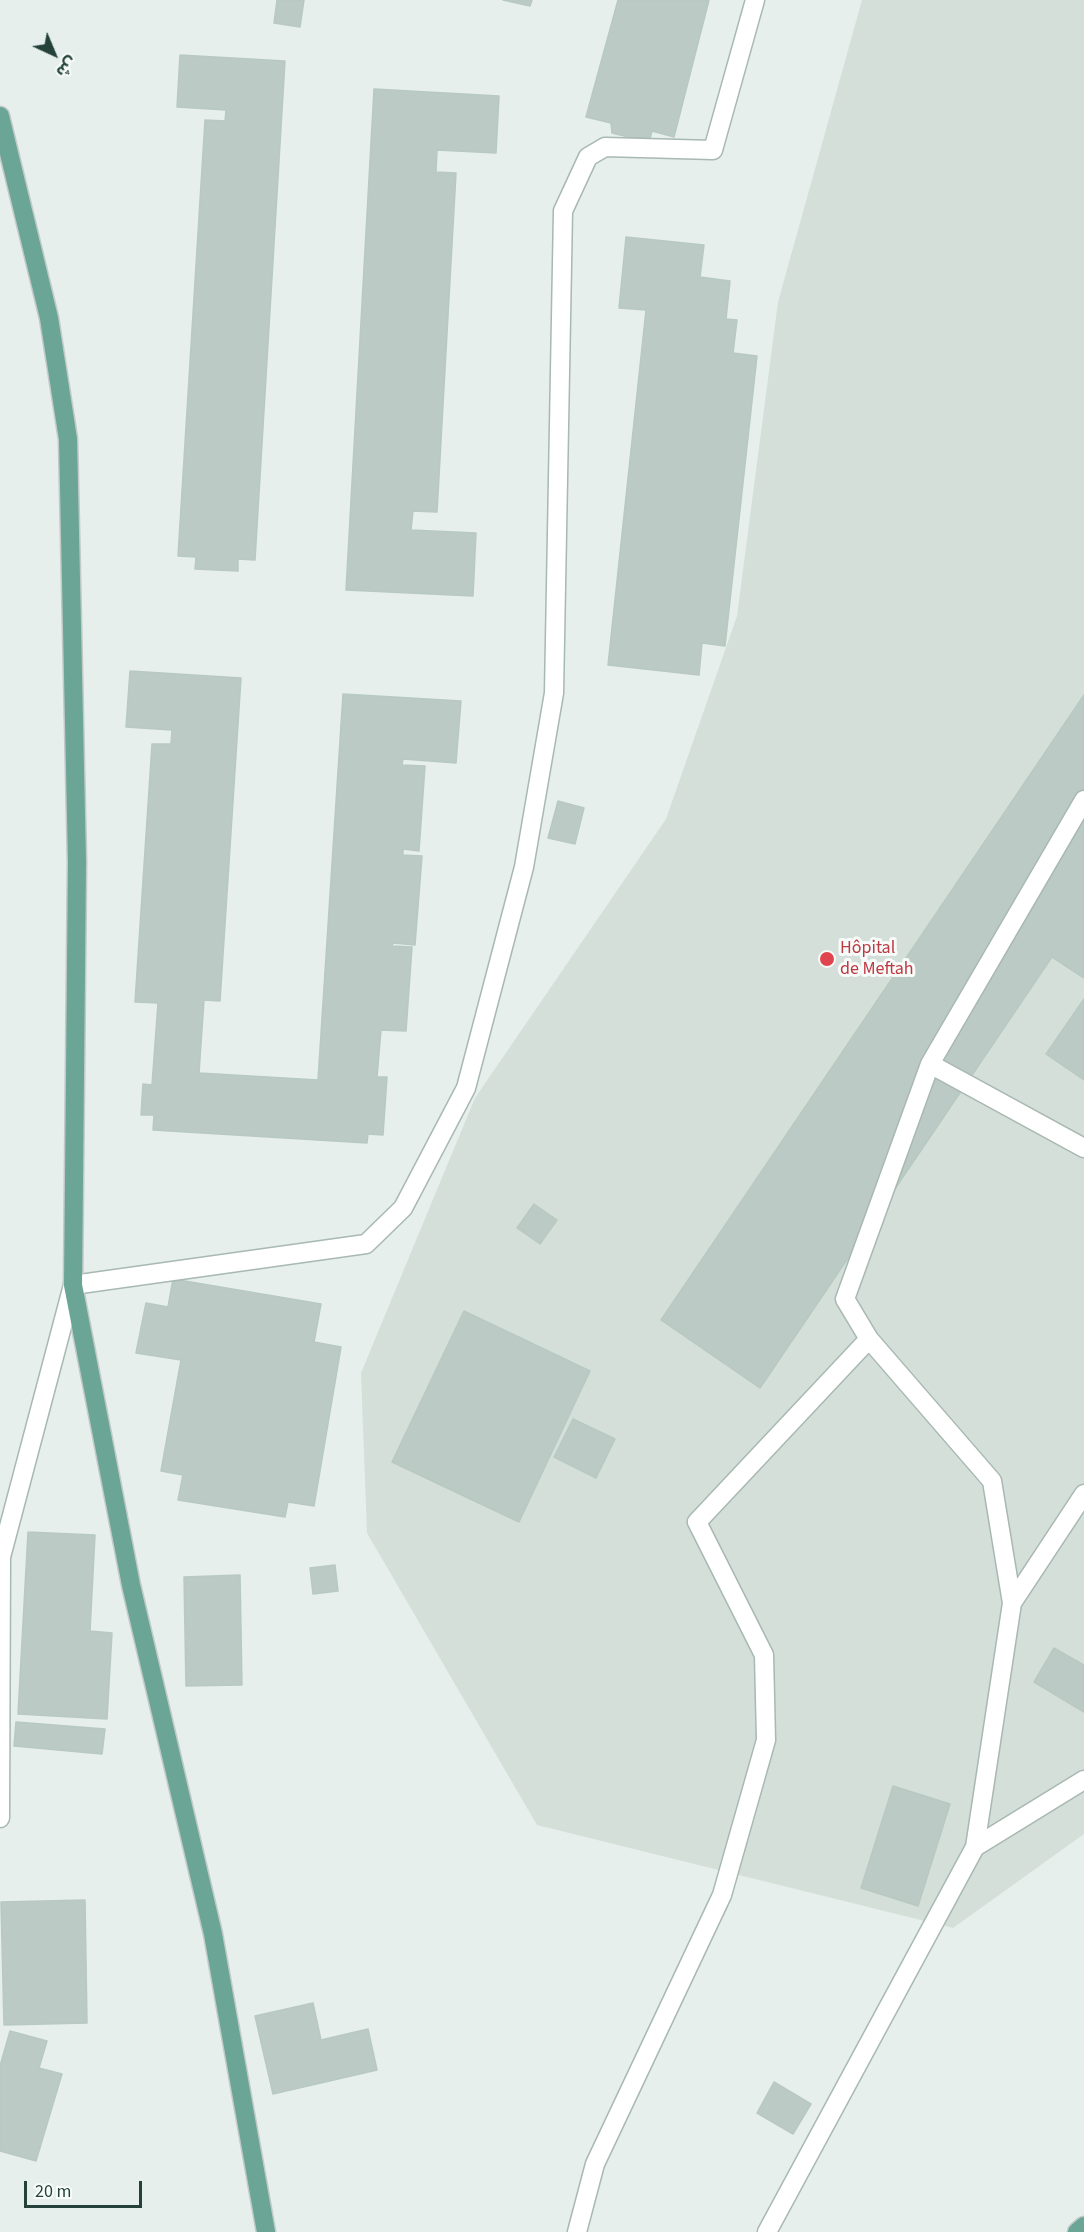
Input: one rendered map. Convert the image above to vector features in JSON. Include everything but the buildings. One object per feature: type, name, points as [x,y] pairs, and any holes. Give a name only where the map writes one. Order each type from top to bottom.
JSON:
[{"type":"main road","points":[[0,116],[49,318],[68,439],[77,862],[73,1285],[131,1585],[213,1934],[266,2232]]},
{"type":"main road","points":[[1077,2232],[1084,2226]]},
{"type":"street","points":[[0,1810],[1,1557],[73,1285],[366,1244],[403,1208],[466,1088],[524,867],[554,693],[563,211],[588,157],[604,147],[713,150],[755,0]]},
{"type":"street","points":[[767,2232],[975,1847],[1012,1603],[992,1481],[869,1339],[845,1299],[930,1064],[1084,800]]},
{"type":"street","points":[[930,1064],[1084,1148]]},
{"type":"street","points":[[577,2232],[595,2164],[722,1895],[766,1740],[764,1655],[698,1522],[869,1339]]},
{"type":"street","points":[[1012,1603],[1084,1494]]},
{"type":"street","points":[[975,1847],[1084,1780]]},
{"type":"shaded area","name":"Hôpital de Meftah","points":[[862,0],[1084,0],[1084,1834],[953,1928],[537,1825],[367,1533],[361,1373],[475,1098],[666,819],[737,616],[778,302]]},
{"type":"place","name":"Hôpital de Meftah","points":[[827,959]]}]
